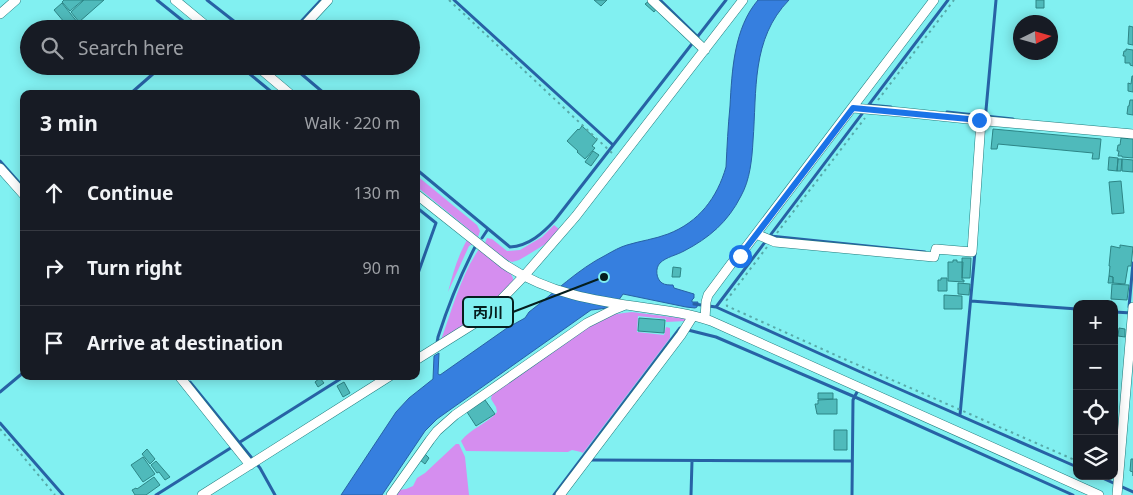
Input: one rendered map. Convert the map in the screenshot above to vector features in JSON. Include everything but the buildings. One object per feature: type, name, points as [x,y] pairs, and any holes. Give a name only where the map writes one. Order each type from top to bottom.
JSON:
[{"type":"street","points":[[0,14],[16,0]]},
{"type":"street","points":[[175,0],[199,20]]},
{"type":"street","points":[[309,20],[328,0]]},
{"type":"street","points":[[652,0],[702,47]]},
{"type":"street","points":[[420,358],[480,320],[527,277],[576,216],[702,47],[743,0]]},
{"type":"street","points":[[705,319],[705,305],[708,296],[737,256],[740,256],[767,238],[934,0]]},
{"type":"street","points":[[270,75],[286,90]]},
{"type":"street","points":[[857,108],[873,108],[984,121],[1133,134]]},
{"type":"street","points":[[767,238],[934,257],[936,249],[972,252],[984,121]]},
{"type":"street","points":[[0,168],[20,190]]},
{"type":"street","points":[[420,197],[504,264],[527,277],[572,295],[705,319],[1099,495]]},
{"type":"street","points":[[392,495],[437,431],[455,415],[587,323],[622,304]]},
{"type":"street","points":[[1118,489],[1133,313]]},
{"type":"street","points":[[560,495],[694,316]]},
{"type":"street","points":[[182,380],[234,444],[253,463]]},
{"type":"street","points":[[202,495],[384,380]]},
{"type":"path","points":[[449,0],[612,152]]},
{"type":"path","points":[[954,0],[873,108],[767,238],[726,301],[727,306],[1073,460]]},
{"type":"path","points":[[0,430],[55,495]]},
{"type":"shaded area","points":[[420,178],[477,225],[480,231],[478,237],[420,189]]},
{"type":"shaded area","points":[[554,225],[559,229],[552,240],[519,260],[512,262],[485,243],[487,238],[492,239],[507,251],[520,250],[542,237]]},
{"type":"shaded area","points":[[467,240],[473,244],[469,246],[448,292],[458,259]]},
{"type":"shaded area","points":[[479,249],[511,274],[513,283],[477,317],[441,340],[462,281]]},
{"type":"shaded area","points":[[632,312],[687,319],[686,321],[666,322],[666,319],[638,316],[637,332],[664,335],[666,327],[670,328],[670,338],[583,453],[572,450],[568,452],[466,451],[461,441],[497,412],[491,399],[492,394],[602,318]]},
{"type":"shaded area","points":[[456,444],[459,444],[465,457],[469,495],[396,495],[399,490],[413,486],[417,478]]},
{"type":"water","points":[[758,0],[789,0],[777,15],[768,31],[762,48],[756,84],[753,148],[744,190],[730,214],[710,235],[693,246],[662,261],[657,268],[657,276],[662,283],[673,285],[674,288],[694,294],[692,302],[698,302],[697,307],[686,307],[623,294],[614,307],[591,310],[437,419],[425,431],[382,495],[341,495],[396,412],[409,398],[433,379],[434,356],[439,353],[438,374],[440,375],[507,328],[525,318],[529,312],[586,267],[624,246],[663,236],[679,229],[698,216],[705,208],[718,189],[726,167],[733,64],[744,23]]},
{"type":"waterway","points":[[157,0],[182,20]]},
{"type":"waterway","points":[[207,0],[233,20]]},
{"type":"waterway","points":[[302,20],[321,0]]},
{"type":"waterway","points":[[454,0],[613,145]]},
{"type":"waterway","points":[[660,0],[698,37]]},
{"type":"waterway","points":[[420,172],[510,247],[529,241],[555,220],[726,0]]},
{"type":"waterway","points":[[716,307],[948,0]]},
{"type":"waterway","points":[[985,121],[996,0]]},
{"type":"waterway","points":[[135,90],[152,75]]},
{"type":"waterway","points":[[251,75],[269,90]]},
{"type":"waterway","points":[[303,75],[320,90]]},
{"type":"waterway","points":[[869,105],[891,107]]},
{"type":"waterway","points":[[947,112],[1013,119]]},
{"type":"waterway","points":[[0,161],[20,184]]},
{"type":"waterway","points":[[420,210],[436,223],[420,268]]},
{"type":"waterway","points":[[482,238],[488,229]]},
{"type":"waterway","points":[[770,236],[925,252]]},
{"type":"waterway","points":[[437,343],[450,303],[475,247]]},
{"type":"waterway","points":[[960,415],[975,252]]},
{"type":"waterway","points":[[1129,307],[1133,263]]},
{"type":"waterway","points":[[971,301],[1073,309]]},
{"type":"waterway","points":[[694,304],[716,307],[1073,465]]},
{"type":"waterway","points":[[1118,312],[1132,313]]},
{"type":"waterway","points":[[554,495],[680,328],[716,337],[1073,495]]},
{"type":"waterway","points":[[0,392],[20,375]]},
{"type":"waterway","points":[[156,495],[339,380]]},
{"type":"waterway","points":[[190,382],[260,468],[275,495]]},
{"type":"waterway","points":[[852,495],[853,400],[857,392]]},
{"type":"waterway","points":[[0,423],[63,495]]},
{"type":"waterway","points":[[590,460],[852,461]]},
{"type":"waterway","points":[[691,495],[692,461]]},
{"type":"waterway","points":[[1107,480],[1133,492]]},
{"type":"place","name":"丙川","points":[[604,277]]},
{"type":"route","points":[[740,256],[853,108],[979,120]]}]
